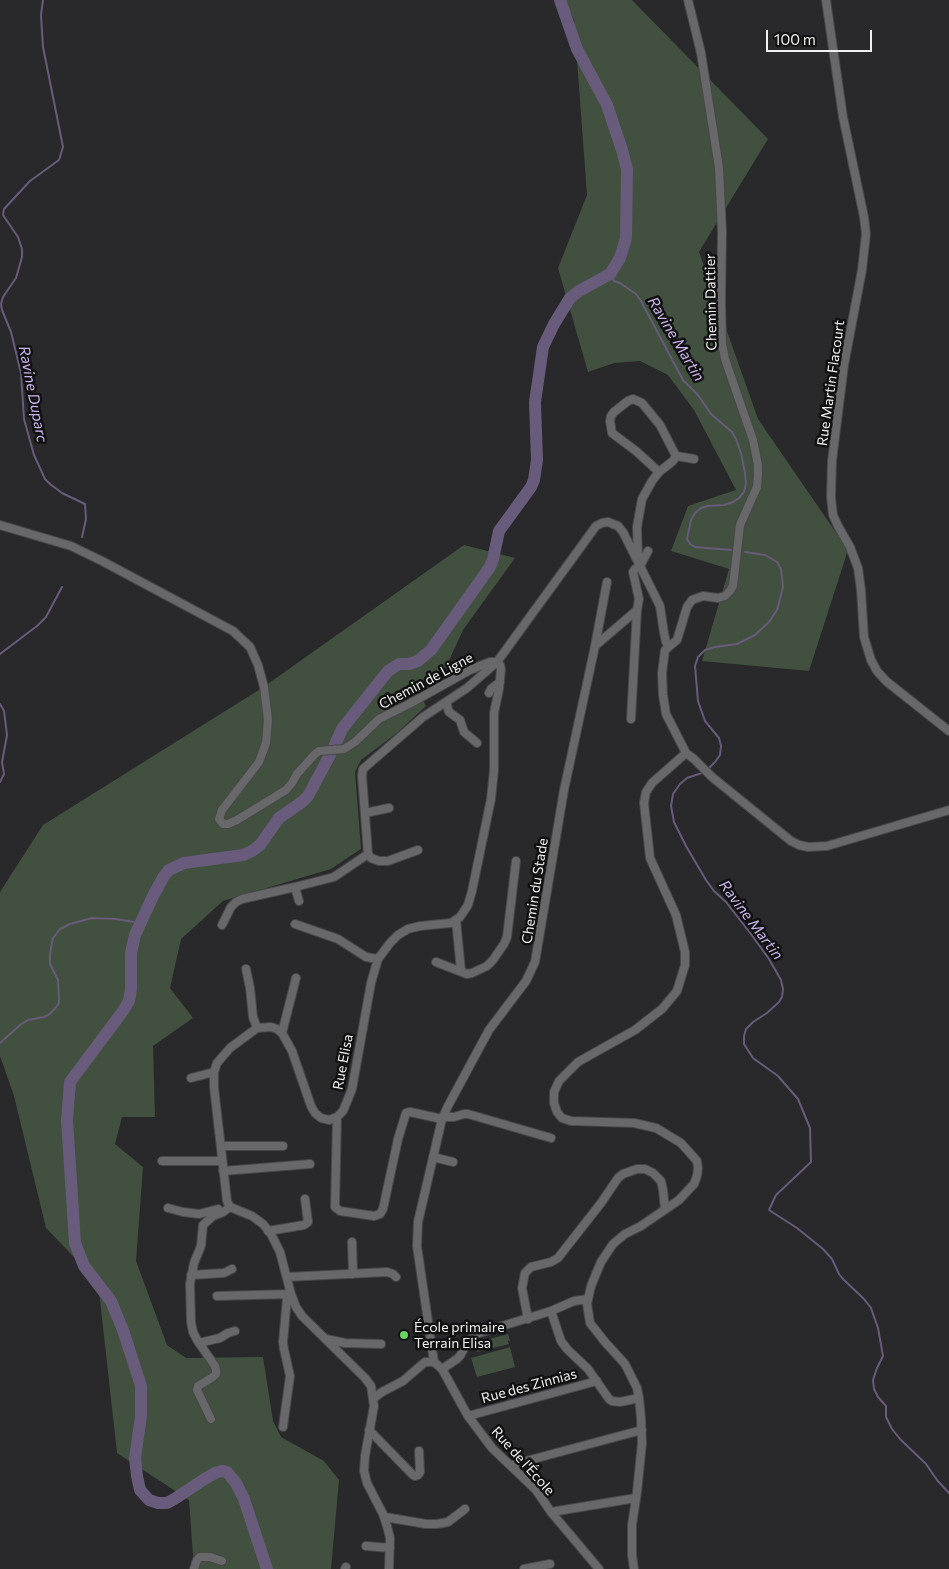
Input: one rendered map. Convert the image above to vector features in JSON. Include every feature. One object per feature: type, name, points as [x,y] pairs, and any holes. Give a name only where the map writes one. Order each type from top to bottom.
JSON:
[{"type":"street","name":"Chemin Dattier","points":[[670,646],[677,640],[687,608],[692,600],[703,596],[718,598],[725,596],[733,586],[740,525],[757,487],[758,475],[753,440],[724,359],[720,301],[722,232],[719,168],[701,53],[688,0]]},
{"type":"street","name":"Rue Martin Flacourt","points":[[826,0],[843,117],[866,234],[862,270],[844,365],[832,462],[831,497],[833,515],[850,547],[858,568],[864,637],[871,660],[877,671],[886,681],[949,731]]},
{"type":"street","points":[[659,472],[612,433],[610,421],[614,412],[633,399],[642,403],[660,425],[676,456]]},
{"type":"street","points":[[639,563],[637,527],[640,506],[646,491],[659,472],[673,461],[676,456]]},
{"type":"street","points":[[676,456],[694,459]]},
{"type":"street","points":[[418,850],[388,861],[379,861],[371,858],[368,854],[363,769],[423,717],[467,688],[497,662],[596,526],[608,522],[618,526],[660,606],[666,642],[670,646],[664,656],[662,695],[666,714],[686,754],[694,759],[712,777],[791,841],[808,848],[827,846],[949,810]]},
{"type":"street","name":"Chemin de Ligne","points":[[0,524],[63,543],[102,561],[233,631],[250,647],[258,665],[264,687],[268,720],[266,743],[259,762],[222,810],[219,819],[223,824],[237,820],[286,790],[314,754],[344,749],[355,742],[379,719],[470,670],[490,662],[497,662]]},
{"type":"street","points":[[631,719],[639,599],[633,572],[648,551]]},
{"type":"street","name":"Chemin du Stade","points":[[434,1362],[416,1246],[418,1222],[442,1118],[489,1030],[526,981],[535,962],[564,790],[607,582]]},
{"type":"street","points":[[595,646],[637,610]]},
{"type":"street","points":[[461,971],[456,920],[468,905],[476,889],[492,799],[494,713],[501,669],[497,662]]},
{"type":"street","points":[[489,693],[491,688],[500,682]]},
{"type":"street","points":[[446,702],[449,712],[460,720],[464,732],[477,743]]},
{"type":"street","points":[[634,1569],[632,1525],[642,1430],[639,1398],[637,1388],[625,1364],[590,1322],[587,1310],[588,1299],[601,1262],[613,1244],[625,1234],[679,1200],[689,1190],[697,1176],[697,1161],[681,1143],[666,1133],[646,1125],[621,1122],[571,1121],[562,1118],[557,1112],[554,1103],[554,1092],[559,1081],[578,1062],[635,1030],[662,1009],[677,991],[685,965],[684,952],[676,915],[650,858],[644,804],[646,792],[652,782],[686,754]]},
{"type":"street","points":[[365,813],[389,808]]},
{"type":"street","points":[[222,925],[231,907],[236,902],[252,896],[334,876],[368,854]]},
{"type":"street","points":[[436,962],[467,974],[487,966],[506,941],[516,861]]},
{"type":"street","points":[[295,887],[299,901]]},
{"type":"street","name":"Rue Elisa","points":[[337,1117],[343,1112],[352,1089],[370,983],[378,959],[390,942],[408,929],[451,923],[456,920]]},
{"type":"street","points":[[295,924],[325,933],[366,957],[378,959]]},
{"type":"street","points":[[246,968],[253,1017],[257,1028]]},
{"type":"street","points":[[282,1033],[296,978]]},
{"type":"street","points":[[230,1207],[225,1192],[214,1072],[224,1054],[257,1028],[271,1027],[282,1033],[292,1051],[315,1113],[321,1118],[329,1120],[337,1117],[335,1207],[340,1211],[374,1216],[380,1214],[383,1209],[398,1139],[406,1113],[410,1112],[442,1118],[468,1114],[551,1138]]},
{"type":"street","points":[[192,1078],[214,1072]]},
{"type":"street","points":[[221,1146],[283,1146]]},
{"type":"street","points":[[433,1158],[453,1162]]},
{"type":"street","points":[[162,1161],[222,1161]]},
{"type":"street","points":[[224,1171],[310,1164]]},
{"type":"street","points":[[528,1319],[522,1288],[525,1273],[531,1267],[558,1258],[618,1178],[637,1169],[646,1169],[653,1173],[664,1190],[665,1209]]},
{"type":"street","points":[[268,1230],[304,1226],[308,1222],[304,1199]]},
{"type":"street","points":[[211,1419],[196,1390],[198,1386],[216,1374],[216,1370],[193,1332],[190,1304],[191,1275],[201,1246],[203,1225],[213,1216],[224,1212],[230,1207]]},
{"type":"street","points":[[168,1208],[199,1214],[230,1207],[252,1216],[263,1224],[280,1252],[296,1307],[302,1316],[371,1386],[374,1398],[364,1456],[364,1478],[385,1517],[390,1538],[389,1569]]},
{"type":"street","points":[[352,1242],[353,1274]]},
{"type":"street","points":[[191,1275],[224,1274],[232,1269]]},
{"type":"street","points":[[287,1277],[387,1272],[396,1277]]},
{"type":"street","points":[[217,1296],[291,1294]]},
{"type":"street","points":[[282,1427],[290,1376],[283,1342],[287,1298],[291,1294]]},
{"type":"street","points":[[442,1369],[460,1356],[471,1337],[476,1334],[528,1319],[574,1301],[588,1299]]},
{"type":"street","points":[[551,1311],[562,1341],[567,1349],[588,1369],[612,1401],[620,1402],[639,1398]]},
{"type":"street","points":[[199,1343],[220,1338],[235,1331]]},
{"type":"street","points":[[325,1338],[330,1341],[345,1343],[381,1344]]},
{"type":"street","points":[[374,1398],[403,1381],[425,1362],[434,1362]]},
{"type":"street","name":"Rue de l'École","points":[[434,1362],[442,1369],[468,1416],[492,1448],[536,1490],[551,1512],[599,1569]]},
{"type":"street","name":"Rue des Zinnias","points":[[468,1416],[597,1381]]},
{"type":"street","points":[[369,1430],[415,1476],[420,1472],[419,1451]]},
{"type":"street","points":[[511,1466],[642,1430]]},
{"type":"street","name":"Rue de l'École","points":[[551,1512],[636,1498]]},
{"type":"street","points":[[385,1517],[437,1524],[448,1522],[465,1509]]},
{"type":"street","points":[[366,1546],[390,1548]]},
{"type":"street","points":[[194,1569],[200,1557],[210,1557],[222,1561]]},
{"type":"street","points":[[524,1569],[550,1564]]},
{"type":"green space","points":[[564,0],[632,0],[768,139],[699,252],[758,419],[848,550],[809,671],[702,661],[729,569],[671,551],[688,506],[736,490],[694,410],[668,375],[640,361],[614,363],[588,372],[558,268],[587,195],[574,20]]},
{"type":"green space","points":[[464,545],[515,558],[463,630],[446,667],[417,690],[426,706],[397,733],[361,760],[355,772],[361,849],[331,869],[223,901],[181,939],[170,988],[193,1018],[153,1046],[155,1117],[122,1117],[115,1144],[143,1167],[136,1261],[167,1345],[186,1358],[263,1357],[273,1421],[281,1437],[324,1461],[339,1480],[331,1569],[194,1569],[189,1500],[117,1453],[98,1282],[46,1228],[14,1096],[0,1056],[0,892],[43,825],[262,688]]},
{"type":"green space","points":[[508,1334],[509,1344],[477,1352],[475,1343]]},
{"type":"green space","points":[[510,1347],[515,1367],[477,1377],[471,1358]]},
{"type":"waterway","name":"Ravine Duparc","points":[[43,0],[41,15],[43,47],[63,147],[59,160],[30,181],[4,209],[3,215],[18,237],[22,249],[22,257],[16,278],[3,297],[1,304],[11,332],[21,373],[24,419],[34,455],[45,479],[50,484],[62,493],[85,504],[86,519],[82,537]]},
{"type":"waterway","points":[[334,747],[342,729],[388,671],[399,664],[409,664],[418,661],[431,650],[490,567],[499,531],[534,480],[537,460],[535,402],[543,347],[570,298],[610,274],[620,258],[626,238],[627,169],[607,105],[577,49],[560,0]]},
{"type":"waterway","name":"Ravine Martin","points":[[610,274],[614,281],[636,294],[683,380],[698,395],[711,414],[732,432],[736,439],[745,473],[746,483],[744,492],[733,502],[701,508],[691,520],[687,539],[695,547],[731,550]]},
{"type":"waterway","name":"Ravine Martin","points":[[708,769],[720,755],[721,746],[719,738],[705,721],[698,701],[695,666],[698,657],[705,650],[737,644],[755,635],[769,622],[777,610],[783,587],[781,569],[777,562],[765,555],[745,552]]},
{"type":"waterway","name":"Ravine Duparc","points":[[0,654],[46,617],[62,587]]},
{"type":"waterway","name":"Ravine Duparc","points":[[0,704],[4,711],[7,735],[2,762],[4,774],[0,782]]},
{"type":"waterway","points":[[267,1569],[244,1499],[236,1483],[227,1472],[215,1473],[167,1503],[149,1500],[140,1490],[135,1458],[141,1416],[141,1386],[123,1330],[111,1301],[84,1266],[75,1243],[67,1120],[70,1082],[129,1001],[131,953],[135,935],[164,876],[169,870],[184,863],[243,855],[252,851],[260,845],[279,818],[308,796],[330,755]]},
{"type":"waterway","name":"Ravine Martin","points":[[705,772],[687,778],[673,794],[671,806],[674,822],[706,880],[751,934],[781,980],[782,997],[767,1013],[746,1029],[744,1044],[753,1058],[778,1076],[798,1099],[810,1128],[811,1162],[776,1195],[769,1210],[797,1228],[823,1249],[832,1259],[843,1279],[871,1308],[878,1328],[883,1356],[873,1380],[874,1389],[886,1406],[886,1417],[892,1429],[926,1464],[949,1493]]},
{"type":"waterway","points":[[0,1043],[20,1025],[28,1020],[50,1014],[58,1005],[58,980],[50,964],[50,954],[53,938],[60,929],[92,918],[140,923]]},
{"type":"place","name":"École primaire Terrain Elisa","points":[[404,1335]]}]
